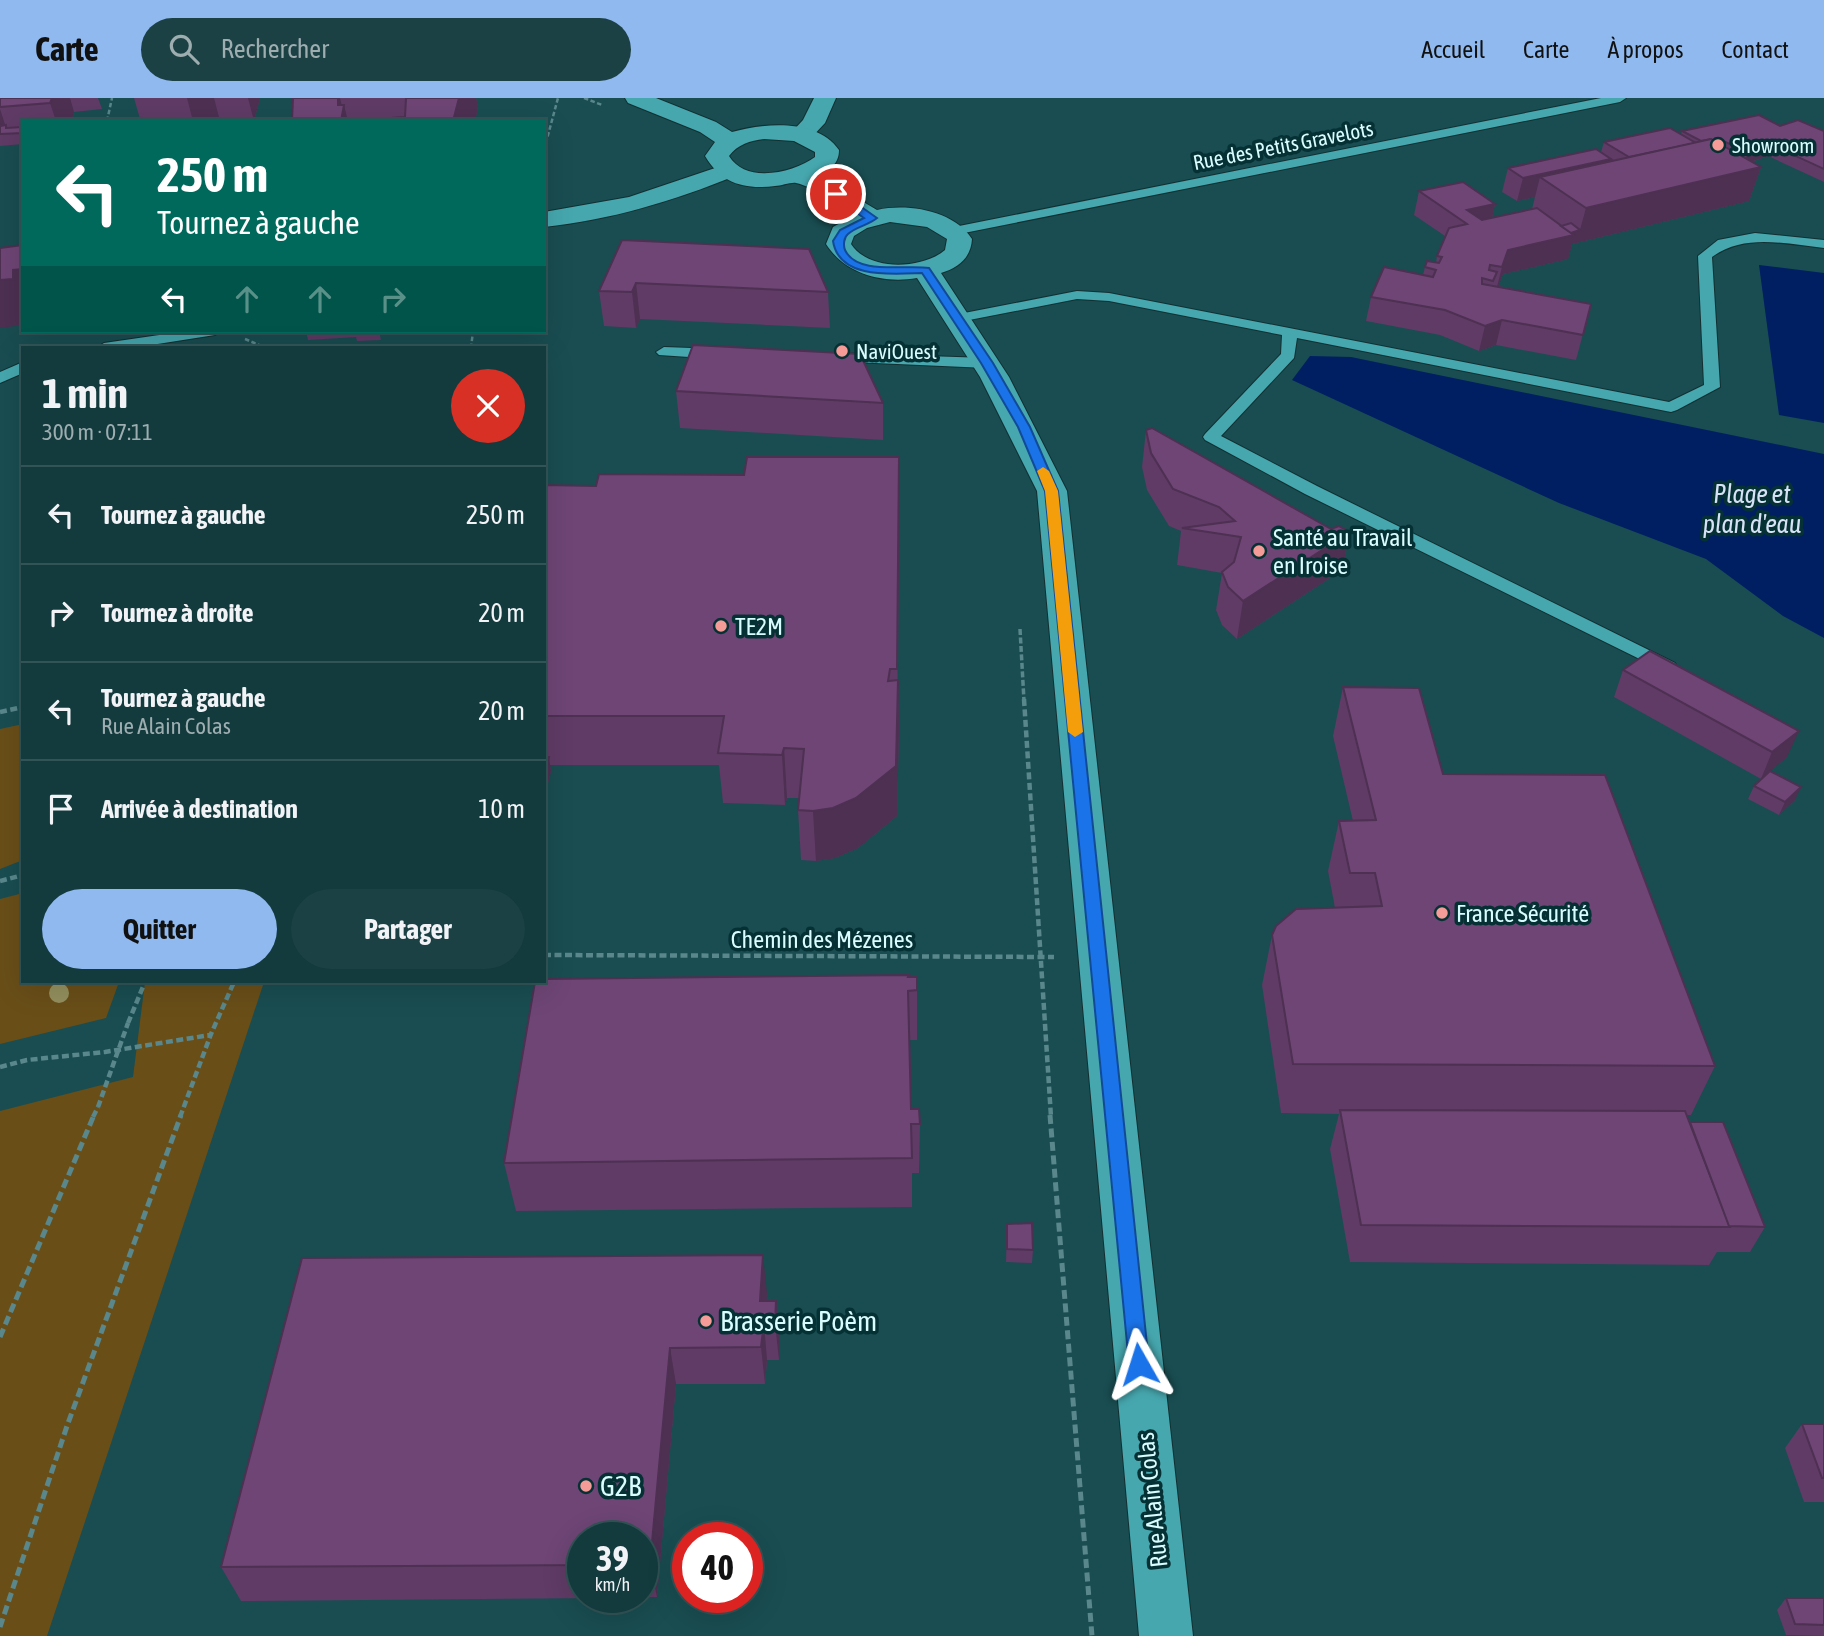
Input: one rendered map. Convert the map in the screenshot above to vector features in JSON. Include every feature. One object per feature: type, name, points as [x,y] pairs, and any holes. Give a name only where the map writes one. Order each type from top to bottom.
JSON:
[{"type":"street","points":[[636,98],[708,127],[730,141]]},
{"type":"street","points":[[802,134],[813,123],[825,98]]},
{"type":"street","points":[[764,132],[802,134],[818,141],[827,150],[827,159],[817,169],[800,176],[761,180],[727,171],[719,164],[716,156],[730,141],[764,132]]},
{"type":"street","points":[[546,220],[619,209],[668,195],[727,171]]},
{"type":"street","points":[[800,176],[836,194],[872,218]]},
{"type":"street","points":[[900,215],[928,218],[954,231],[960,240],[959,249],[953,257],[925,270],[883,271],[863,267],[849,260],[840,251],[838,241],[844,232],[872,218],[900,215]]},
{"type":"street","name":"Rue Alain Colas","points":[[925,270],[959,318],[1024,427],[1052,491],[1166,1636]]},
{"type":"lane","name":"Rue des Petits Gravelots","points":[[954,231],[1620,98]]},
{"type":"lane","points":[[959,318],[1077,295],[1109,297],[1671,407],[1712,387],[1705,256],[1723,243],[1755,237],[1824,244]]},
{"type":"lane","points":[[117,346],[202,333]]},
{"type":"lane","points":[[1290,334],[1289,355],[1211,437],[1311,490],[1684,676]]},
{"type":"lane","points":[[664,352],[734,354]]},
{"type":"lane","points":[[816,357],[987,363]]},
{"type":"lane","points":[[0,378],[21,368]]},
{"type":"path","points":[[107,119],[112,98]]},
{"type":"path","points":[[546,143],[558,98]]},
{"type":"path","points":[[1019,624],[1040,957],[1092,1636]]},
{"type":"path","points":[[0,712],[21,707]]},
{"type":"path","points":[[0,881],[21,876]]},
{"type":"path","name":"Chemin des Mézenes","points":[[546,955],[1099,957]]},
{"type":"path","points":[[0,1337],[73,1160],[98,1107],[145,983]]},
{"type":"path","points":[[0,1627],[67,1426],[211,1034],[234,983]]},
{"type":"path","points":[[0,1067],[27,1060],[105,1052],[211,1034]]},
{"type":"shaded area","points":[[21,724],[21,861],[0,869],[0,729]]},
{"type":"shaded area","points":[[21,894],[21,983],[119,983],[106,1018],[0,1044],[0,899]]},
{"type":"shaded area","points":[[145,983],[264,983],[47,1636],[0,1636],[0,1111],[133,1077]]},
{"type":"water","points":[[1759,265],[1824,273],[1824,423],[1779,415]]},
{"type":"water","name":"Plage et plan d'eau","points":[[1310,356],[1351,357],[1824,454],[1824,638],[1783,616],[1706,559],[1559,503],[1292,380]]},
{"type":"building","points":[[0,98],[52,98],[50,103],[0,107]]},
{"type":"building","points":[[293,98],[338,98],[338,105],[344,105],[341,119],[292,119]]},
{"type":"building","points":[[406,98],[459,98],[454,119],[376,119],[405,117]]},
{"type":"building","points":[[1759,115],[1780,126],[1798,120],[1824,131],[1824,169],[1772,145],[1748,152],[1721,140],[1701,141],[1682,131]]},
{"type":"building","points":[[0,126],[21,127],[21,133],[0,134]]},
{"type":"building","points":[[1670,128],[1696,143],[1629,157],[1604,142]]},
{"type":"building","points":[[1711,139],[1761,167],[1586,208],[1540,177]]},
{"type":"building","points":[[1596,149],[1611,159],[1523,178],[1508,168]]},
{"type":"building","points":[[1463,182],[1495,204],[1467,210],[1482,220],[1537,208],[1574,235],[1508,250],[1502,267],[1490,265],[1489,270],[1497,272],[1493,281],[1482,278],[1482,284],[1591,304],[1583,335],[1502,320],[1485,326],[1445,310],[1371,297],[1384,267],[1433,277],[1436,270],[1425,267],[1427,261],[1439,263],[1442,257],[1437,256],[1449,228],[1467,224],[1419,191]]},
{"type":"building","points":[[1571,223],[1580,230],[1571,233],[1561,226]]},
{"type":"building","points":[[622,240],[809,249],[828,292],[636,283],[632,292],[599,291]]},
{"type":"building","points":[[21,245],[21,269],[13,270],[13,279],[0,280],[0,248]]},
{"type":"building","points":[[693,345],[860,354],[883,403],[676,391]]},
{"type":"building","points":[[1152,428],[1331,529],[1339,526],[1350,532],[1243,601],[1228,587],[1222,572],[1234,562],[1241,537],[1182,528],[1235,521],[1219,507],[1173,489],[1151,453],[1146,430]]},
{"type":"building","name":"TE2M","points":[[747,457],[899,457],[897,669],[890,669],[888,681],[898,680],[896,766],[856,798],[833,808],[798,810],[804,749],[784,748],[782,755],[718,753],[724,716],[546,716],[546,485],[596,486],[599,474],[744,475]]},
{"type":"building","points":[[1650,651],[1799,731],[1772,752],[1623,670]]},
{"type":"building","points":[[1343,687],[1419,688],[1443,774],[1605,775],[1715,1066],[1293,1064],[1272,935],[1276,926],[1296,909],[1382,906],[1375,873],[1350,873],[1339,821],[1376,820]]},
{"type":"building","points":[[1770,771],[1801,787],[1785,802],[1754,786]]},
{"type":"building","points":[[917,977],[917,990],[908,991],[911,1109],[919,1109],[920,1124],[911,1124],[912,1158],[504,1163],[535,983],[546,983],[546,979]]},
{"type":"building","points":[[1340,1110],[1685,1111],[1730,1227],[1361,1225]]},
{"type":"building","points":[[1690,1122],[1723,1122],[1765,1227],[1729,1226]]},
{"type":"building","points":[[1032,1223],[1033,1250],[1007,1249],[1007,1224]]},
{"type":"building","points":[[763,1255],[760,1301],[776,1301],[775,1323],[764,1323],[761,1347],[670,1348],[654,1522],[567,1522],[567,1565],[221,1567],[302,1258]]},
{"type":"building","points":[[1802,1424],[1824,1424],[1824,1478],[1822,1478]]},
{"type":"building","points":[[1786,1598],[1824,1598],[1824,1625],[1795,1624]]},
{"type":"slow traffic","points":[[1043,471],[1052,491],[1075,732]]},
{"type":"place","name":"Showroom","points":[[1718,145]]},
{"type":"place","name":"NaviOuest","points":[[842,351]]},
{"type":"place","name":"Santé au Travail en Iroise","points":[[1259,551]]},
{"type":"place","name":"TE2M","points":[[721,626]]},
{"type":"place","name":"France Sécurité","points":[[1442,913]]},
{"type":"place","name":"Brasserie Poèm","points":[[706,1321]]},
{"type":"place","name":"G2B","points":[[586,1486]]},
{"type":"route","points":[[836,194],[872,218],[855,224],[844,232],[838,241],[840,251],[849,260],[863,267],[883,271],[925,270],[959,318],[1024,427],[1052,491],[1139,1364]]}]
